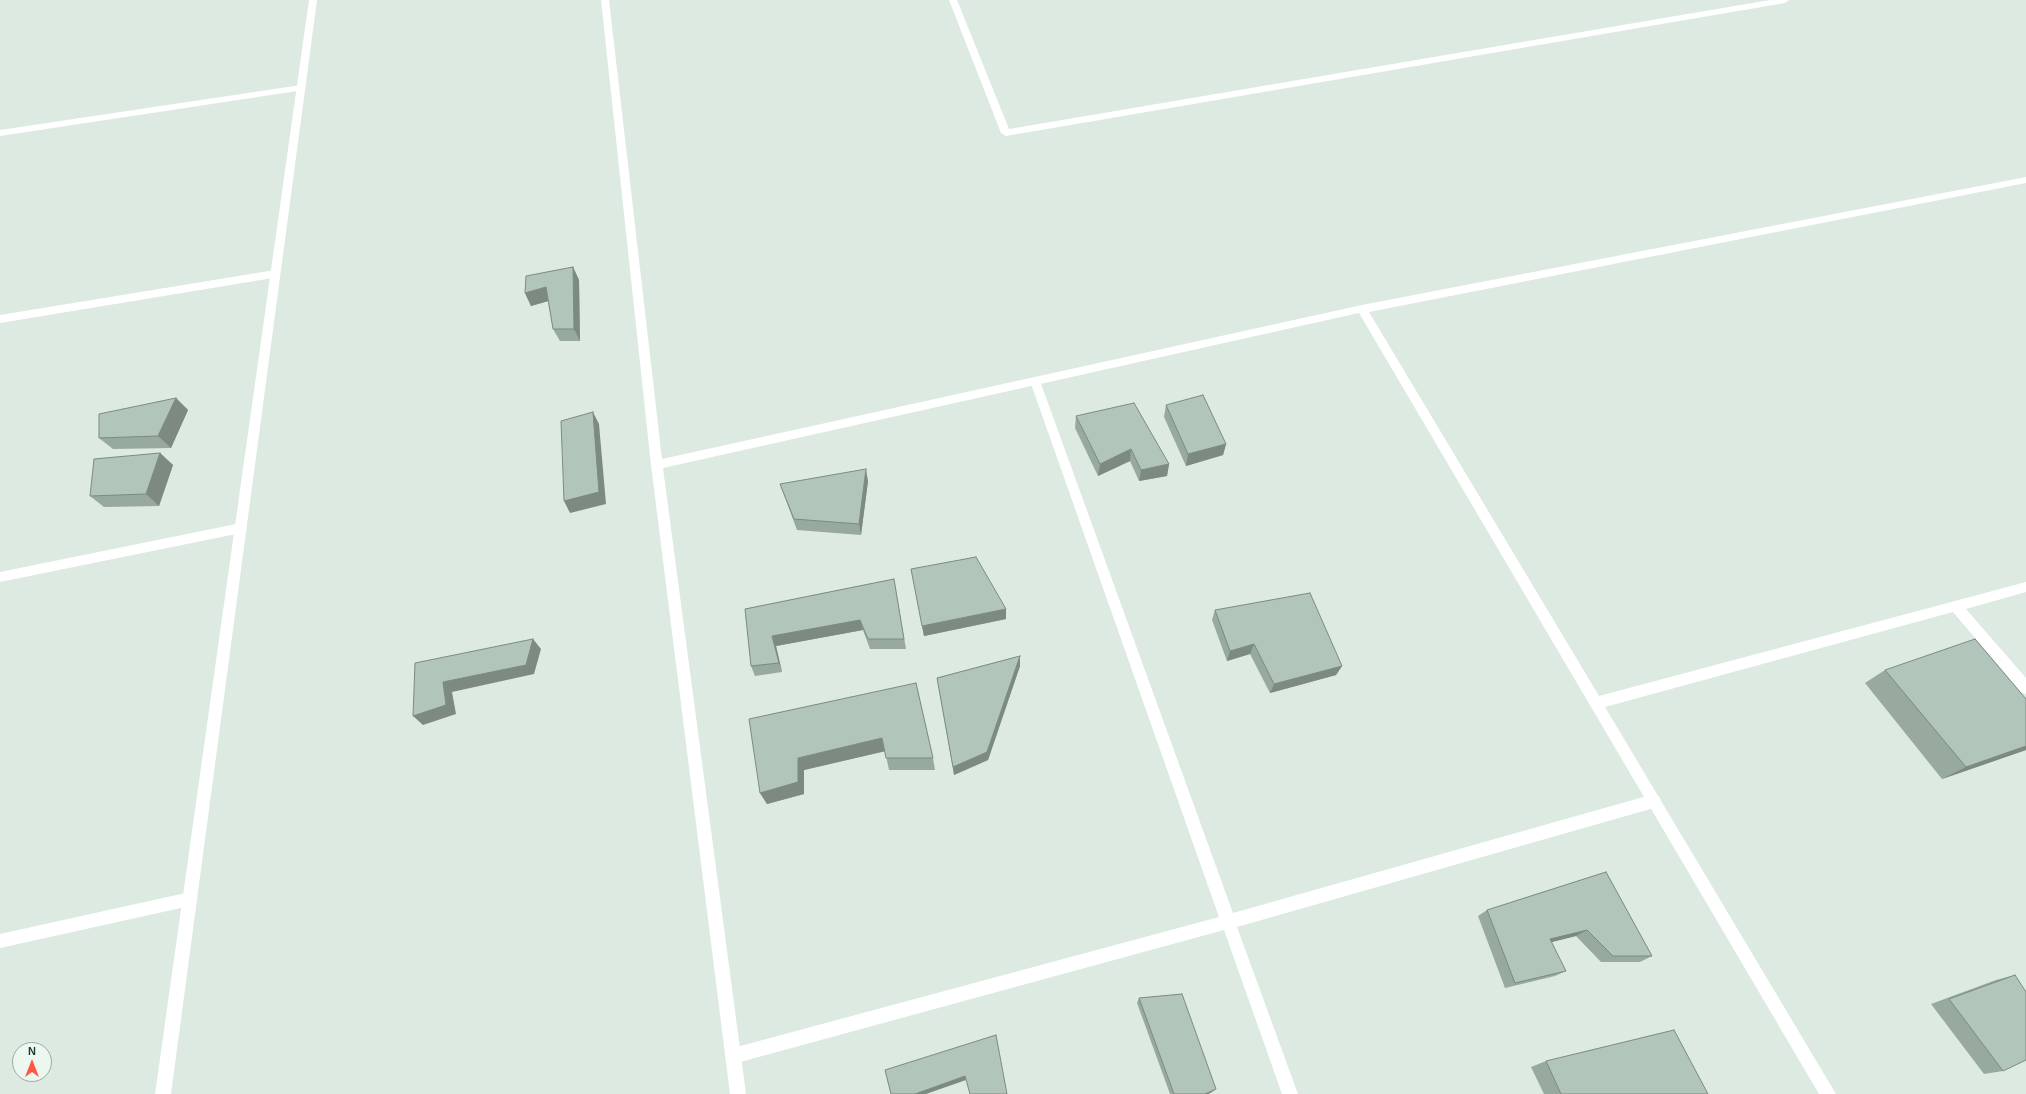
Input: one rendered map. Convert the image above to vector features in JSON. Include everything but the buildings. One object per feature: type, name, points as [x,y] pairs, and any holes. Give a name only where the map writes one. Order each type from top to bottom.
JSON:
[{"type":"street","points":[[163,1094],[313,0]]},
{"type":"street","points":[[605,0],[657,465],[738,1094]]},
{"type":"street","points":[[953,0],[1006,133],[1785,0]]},
{"type":"street","points":[[0,133],[301,88]]},
{"type":"street","points":[[657,465],[1362,309],[2026,180]]},
{"type":"street","points":[[0,319],[275,274]]},
{"type":"street","points":[[1362,309],[1828,1094]]},
{"type":"street","points":[[1035,382],[1290,1094]]},
{"type":"street","points":[[0,577],[241,528]]},
{"type":"street","points":[[1596,703],[2026,587]]},
{"type":"street","points":[[1956,606],[2026,688]]},
{"type":"street","points":[[734,1056],[1228,922],[1654,801]]},
{"type":"street","points":[[0,941],[190,899]]}]
